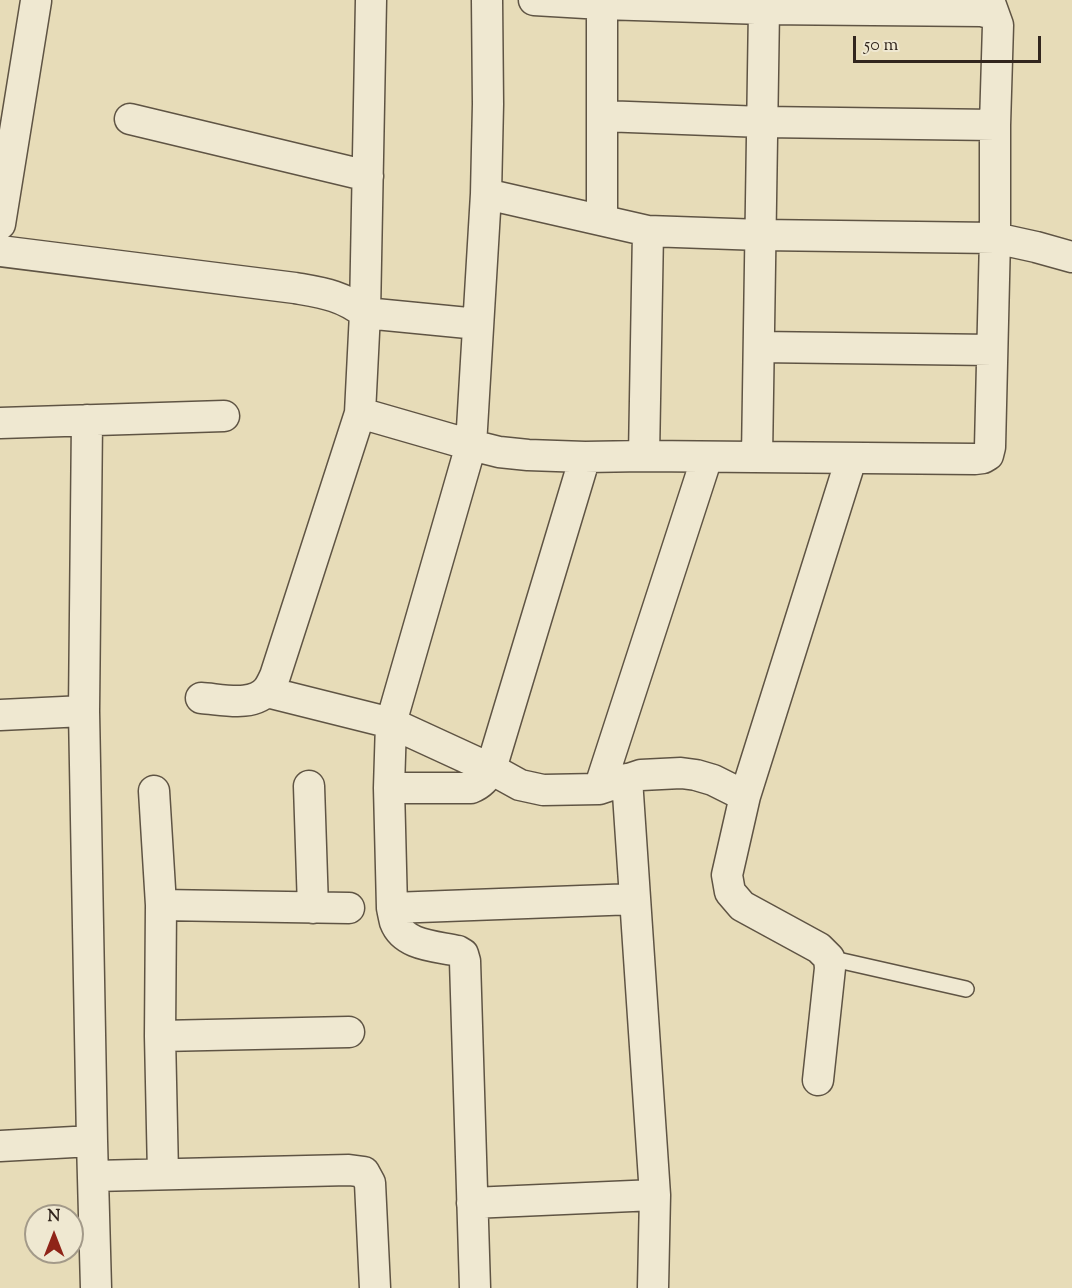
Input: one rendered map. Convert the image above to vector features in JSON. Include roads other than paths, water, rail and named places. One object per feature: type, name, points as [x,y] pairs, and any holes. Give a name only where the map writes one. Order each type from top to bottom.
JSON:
[{"type":"street","points":[[201,698],[239,701],[252,699],[267,692],[275,676],[360,412],[365,313],[371,0]]},
{"type":"street","points":[[475,1288],[465,961],[463,954],[458,951],[418,942],[405,936],[396,924],[392,908],[389,788],[391,723],[471,445],[486,194],[487,0]]},
{"type":"street","points":[[360,412],[471,445],[499,452],[528,455],[975,459],[988,455],[995,238],[998,26],[991,7],[982,10],[764,9],[534,0]]},
{"type":"street","points":[[0,224],[36,1]]},
{"type":"street","points":[[602,2],[602,220]]},
{"type":"street","points":[[757,457],[764,9]]},
{"type":"street","points":[[602,116],[764,122],[995,125]]},
{"type":"street","points":[[130,119],[368,176]]},
{"type":"street","points":[[486,194],[648,231],[995,238],[1036,246],[1072,257]]},
{"type":"street","points":[[644,456],[648,231]]},
{"type":"street","points":[[0,251],[295,288],[331,295],[351,302],[365,313],[478,324]]},
{"type":"street","points":[[759,347],[992,350]]},
{"type":"street","points":[[0,423],[224,416]]},
{"type":"street","points":[[87,420],[84,711],[96,1288]]},
{"type":"street","points":[[389,788],[471,788],[480,784],[491,769],[585,457]]},
{"type":"street","points":[[599,789],[707,457]]},
{"type":"street","points":[[818,1080],[830,968],[829,958],[819,948],[742,906],[730,892],[728,875],[745,796],[851,459]]},
{"type":"street","points":[[267,692],[391,723],[491,769],[520,785],[543,790],[599,789],[641,775],[681,773],[713,780],[745,796]]},
{"type":"street","points":[[0,715],[84,711]]},
{"type":"street","points":[[627,779],[655,1195],[653,1288]]},
{"type":"street","points":[[309,786],[313,908]]},
{"type":"street","points":[[154,791],[161,905],[160,1036],[163,1174]]},
{"type":"street","points":[[392,908],[635,899]]},
{"type":"street","points":[[161,905],[349,908]]},
{"type":"street","points":[[160,1036],[350,1032]]},
{"type":"street","points":[[0,1146],[92,1141]]},
{"type":"street","points":[[94,1176],[350,1170],[364,1172],[370,1183],[375,1288]]},
{"type":"street","points":[[472,1203],[655,1195]]},
{"type":"lane","points":[[829,958],[966,989]]}]
